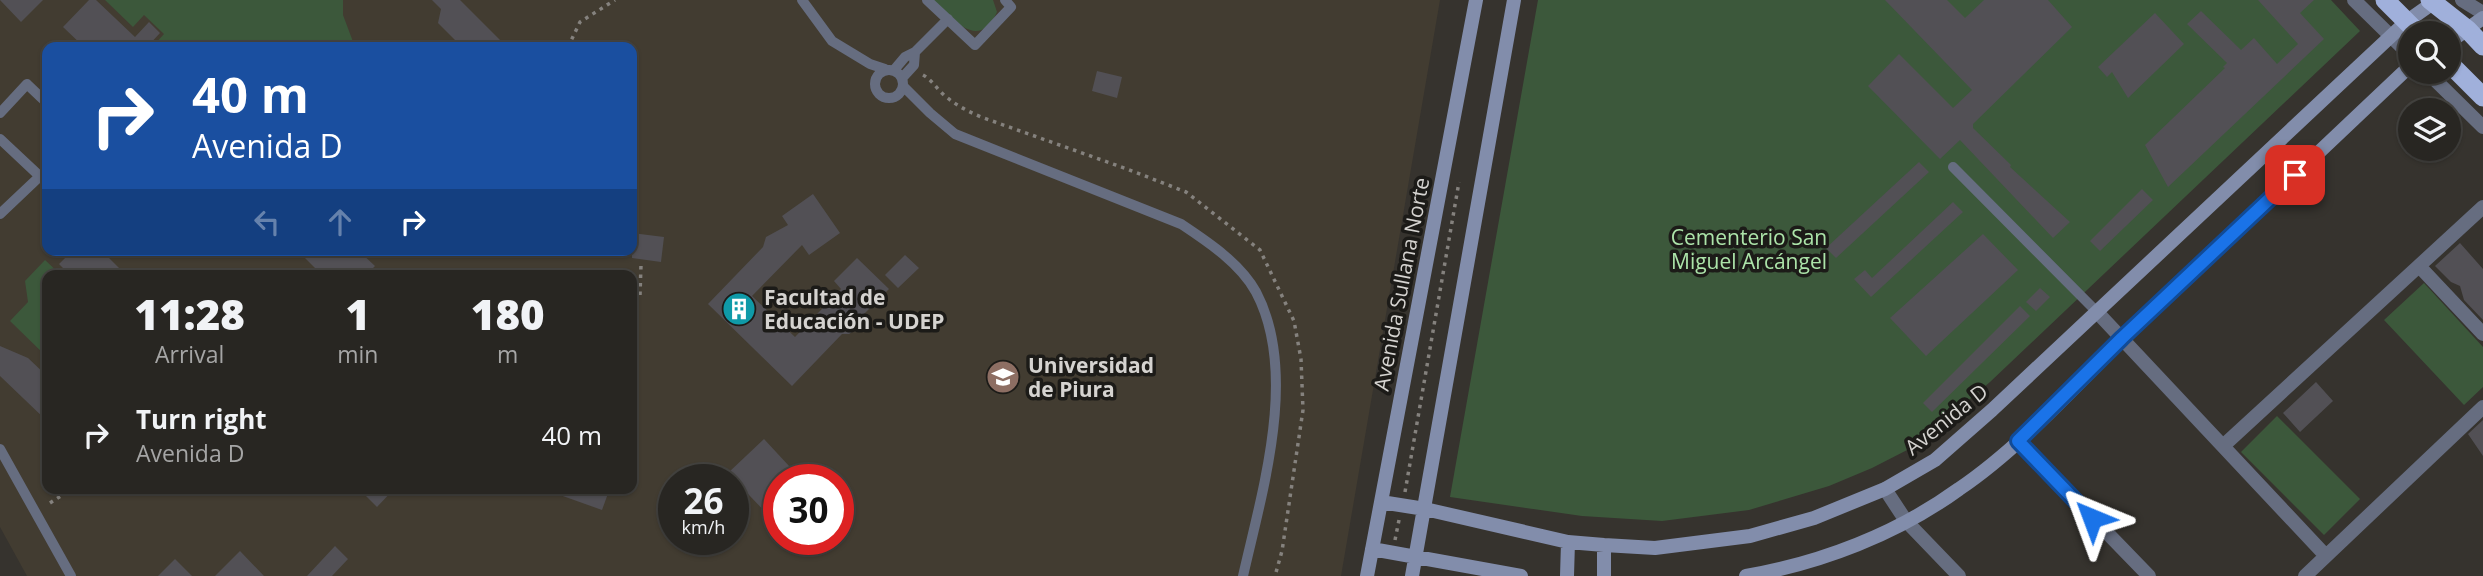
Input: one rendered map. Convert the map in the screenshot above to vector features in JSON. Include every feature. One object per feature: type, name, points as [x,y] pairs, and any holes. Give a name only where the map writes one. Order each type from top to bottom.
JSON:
[{"type":"highway","points":[[2385,0],[2406,21]]},
{"type":"highway","points":[[2434,1],[2478,21],[2483,46]]},
{"type":"highway","points":[[2461,75],[2483,97]]},
{"type":"main road","name":"Avenida Sullana Norte","points":[[1367,576],[1476,0]]},
{"type":"main road","points":[[1412,576],[1514,0]]},
{"type":"main road","name":"Avenida D","points":[[2417,21],[2434,1]]},
{"type":"main road","points":[[2461,33],[2478,21]]},
{"type":"main road","name":"Avenida D","points":[[1381,502],[1425,509],[1568,542],[1655,548],[1751,536],[1814,517],[1885,489],[1935,460],[1992,410],[2390,37],[2398,33]]},
{"type":"main road","points":[[1745,576],[1836,553],[1906,521],[1960,489],[2018,441],[2122,338],[2398,77]]},
{"type":"main road","points":[[1567,576],[1568,542]]},
{"type":"main road","points":[[1604,545],[1604,576]]},
{"type":"main road","points":[[1372,549],[1521,576]]},
{"type":"street","points":[[2354,0],[2398,44]]},
{"type":"street","points":[[2462,0],[2478,21]]},
{"type":"street","points":[[2439,84],[2483,127]]},
{"type":"street","points":[[2223,446],[2483,207]]},
{"type":"street","points":[[2419,266],[2483,334]]},
{"type":"street","points":[[2096,311],[2326,556]]},
{"type":"street","points":[[2305,576],[2483,407]]},
{"type":"street","points":[[2018,441],[2149,576]]},
{"type":"street","points":[[1885,489],[1906,521],[1959,576]]},
{"type":"lane","points":[[802,0],[832,41],[905,78],[930,113],[955,134],[1181,224],[1209,242],[1255,290],[1267,318],[1275,354],[1274,431],[1243,576]]},
{"type":"lane","points":[[927,0],[975,45],[1011,6],[1004,0]]},
{"type":"lane","points":[[875,87],[877,76],[915,52],[948,19]]},
{"type":"lane","points":[[888,98],[898,96],[914,65],[915,52]]},
{"type":"lane","points":[[863,59],[878,92],[930,113]]},
{"type":"lane","points":[[0,113],[27,84],[42,98]]},
{"type":"lane","points":[[0,139],[42,178]]},
{"type":"lane","points":[[1953,167],[2096,311]]},
{"type":"lane","points":[[0,214],[42,180]]},
{"type":"lane","points":[[0,449],[71,576]]},
{"type":"path","points":[[570,42],[580,22],[615,0]]},
{"type":"path","points":[[905,78],[928,78],[962,109],[1186,192],[1260,250],[1294,321],[1301,359],[1303,410],[1282,551],[1275,576]]},
{"type":"path","points":[[640,295],[641,265]]},
{"type":"path","points":[[50,503],[64,494]]},
{"type":"shaded area","name":"Universidad de Piura","points":[[0,0],[1440,0],[1341,576],[27,576],[0,527]]},
{"type":"green space","points":[[105,0],[343,0],[343,15],[353,42],[157,42],[164,34],[144,15],[133,27]]},
{"type":"green space","points":[[933,0],[993,0],[997,12],[990,24],[982,30],[974,31],[957,23]]},
{"type":"green space","name":"Cementerio San Miguel Arcángel","points":[[1538,0],[2331,0],[2360,31],[1990,382],[1913,447],[1829,486],[1749,510],[1662,521],[1582,516],[1450,497]]},
{"type":"green space","points":[[45,260],[56,270],[42,270],[42,352],[10,321],[28,302],[25,281]]},
{"type":"green space","points":[[2424,283],[2483,347],[2483,387],[2464,405],[2384,320]]},
{"type":"green space","points":[[2277,416],[2360,499],[2324,535],[2241,452]]},
{"type":"building","points":[[0,0],[43,0],[21,22]]},
{"type":"building","points":[[89,0],[96,0],[135,37],[149,22],[160,33],[152,42],[79,42],[63,27]]},
{"type":"building","points":[[432,0],[460,0],[502,42],[457,42],[438,23],[441,9]]},
{"type":"building","points":[[1885,0],[1947,0],[1965,18],[1984,0],[2048,0],[2072,27],[1973,124],[1973,128],[2011,165],[2010,167],[2070,222],[2053,238],[1960,140],[1940,159],[1868,86],[1899,54],[1953,108],[1972,90]]},
{"type":"building","points":[[2258,0],[2314,0],[2300,13],[2324,39],[2168,187],[2145,145],[2225,68],[2223,67],[2227,63],[2187,24],[2201,11],[2241,50],[2254,38],[2277,64],[2298,44]]},
{"type":"building","points":[[2155,13],[2184,44],[2128,98],[2112,72],[2107,77],[2098,67]]},
{"type":"building","points":[[1097,71],[1122,77],[1117,98],[1092,91]]},
{"type":"building","points":[[1919,162],[1929,172],[1836,258],[1826,248]]},
{"type":"building","points":[[2142,189],[2153,200],[2100,251],[2090,241]]},
{"type":"building","name":"Facultad de Educación - UDEP","points":[[813,194],[840,233],[809,255],[802,245],[752,296],[795,337],[841,289],[834,281],[857,258],[889,289],[861,317],[858,328],[849,334],[842,334],[792,386],[708,304],[763,247],[766,237],[788,225],[782,216]]},
{"type":"building","points":[[1953,202],[1963,212],[1871,297],[1854,279],[1865,270],[1872,278]]},
{"type":"building","points":[[637,234],[664,237],[661,262],[632,258],[637,256]]},
{"type":"building","points":[[1983,234],[2018,270],[1926,356],[1890,318]]},
{"type":"building","points":[[2460,243],[2483,269],[2483,320],[2464,300],[2460,286],[2451,282],[2435,266]]},
{"type":"building","points":[[905,255],[919,268],[898,288],[885,275]]},
{"type":"building","points":[[67,256],[107,256],[121,270],[65,270],[59,264]]},
{"type":"building","points":[[303,256],[364,256],[375,266],[371,270],[317,270]]},
{"type":"building","points":[[2040,288],[2050,297],[2036,311],[2026,302]]},
{"type":"building","points":[[2020,306],[2030,316],[1932,412],[1923,403]]},
{"type":"building","points":[[0,346],[28,358],[42,371],[42,416],[0,376]]},
{"type":"building","points":[[2316,382],[2333,401],[2300,432],[2283,413]]},
{"type":"building","points":[[2483,420],[2483,456],[2468,434]]},
{"type":"building","points":[[764,439],[787,464],[763,464],[763,510],[749,495],[749,464],[738,464]]},
{"type":"building","points":[[364,494],[389,494],[377,507]]},
{"type":"building","points":[[557,494],[608,494],[602,510]]},
{"type":"building","points":[[335,546],[348,559],[332,576],[307,576]]},
{"type":"building","points":[[240,551],[264,576],[215,576]]},
{"type":"building","points":[[175,559],[192,576],[158,576]]},
{"type":"place","name":"Facultad de Educación - UDEP","points":[[739,309]]},
{"type":"place","name":"Universidad de Piura","points":[[1003,377]]},
{"type":"route","points":[[2092,518],[2018,441],[2122,338],[2295,175]]}]
